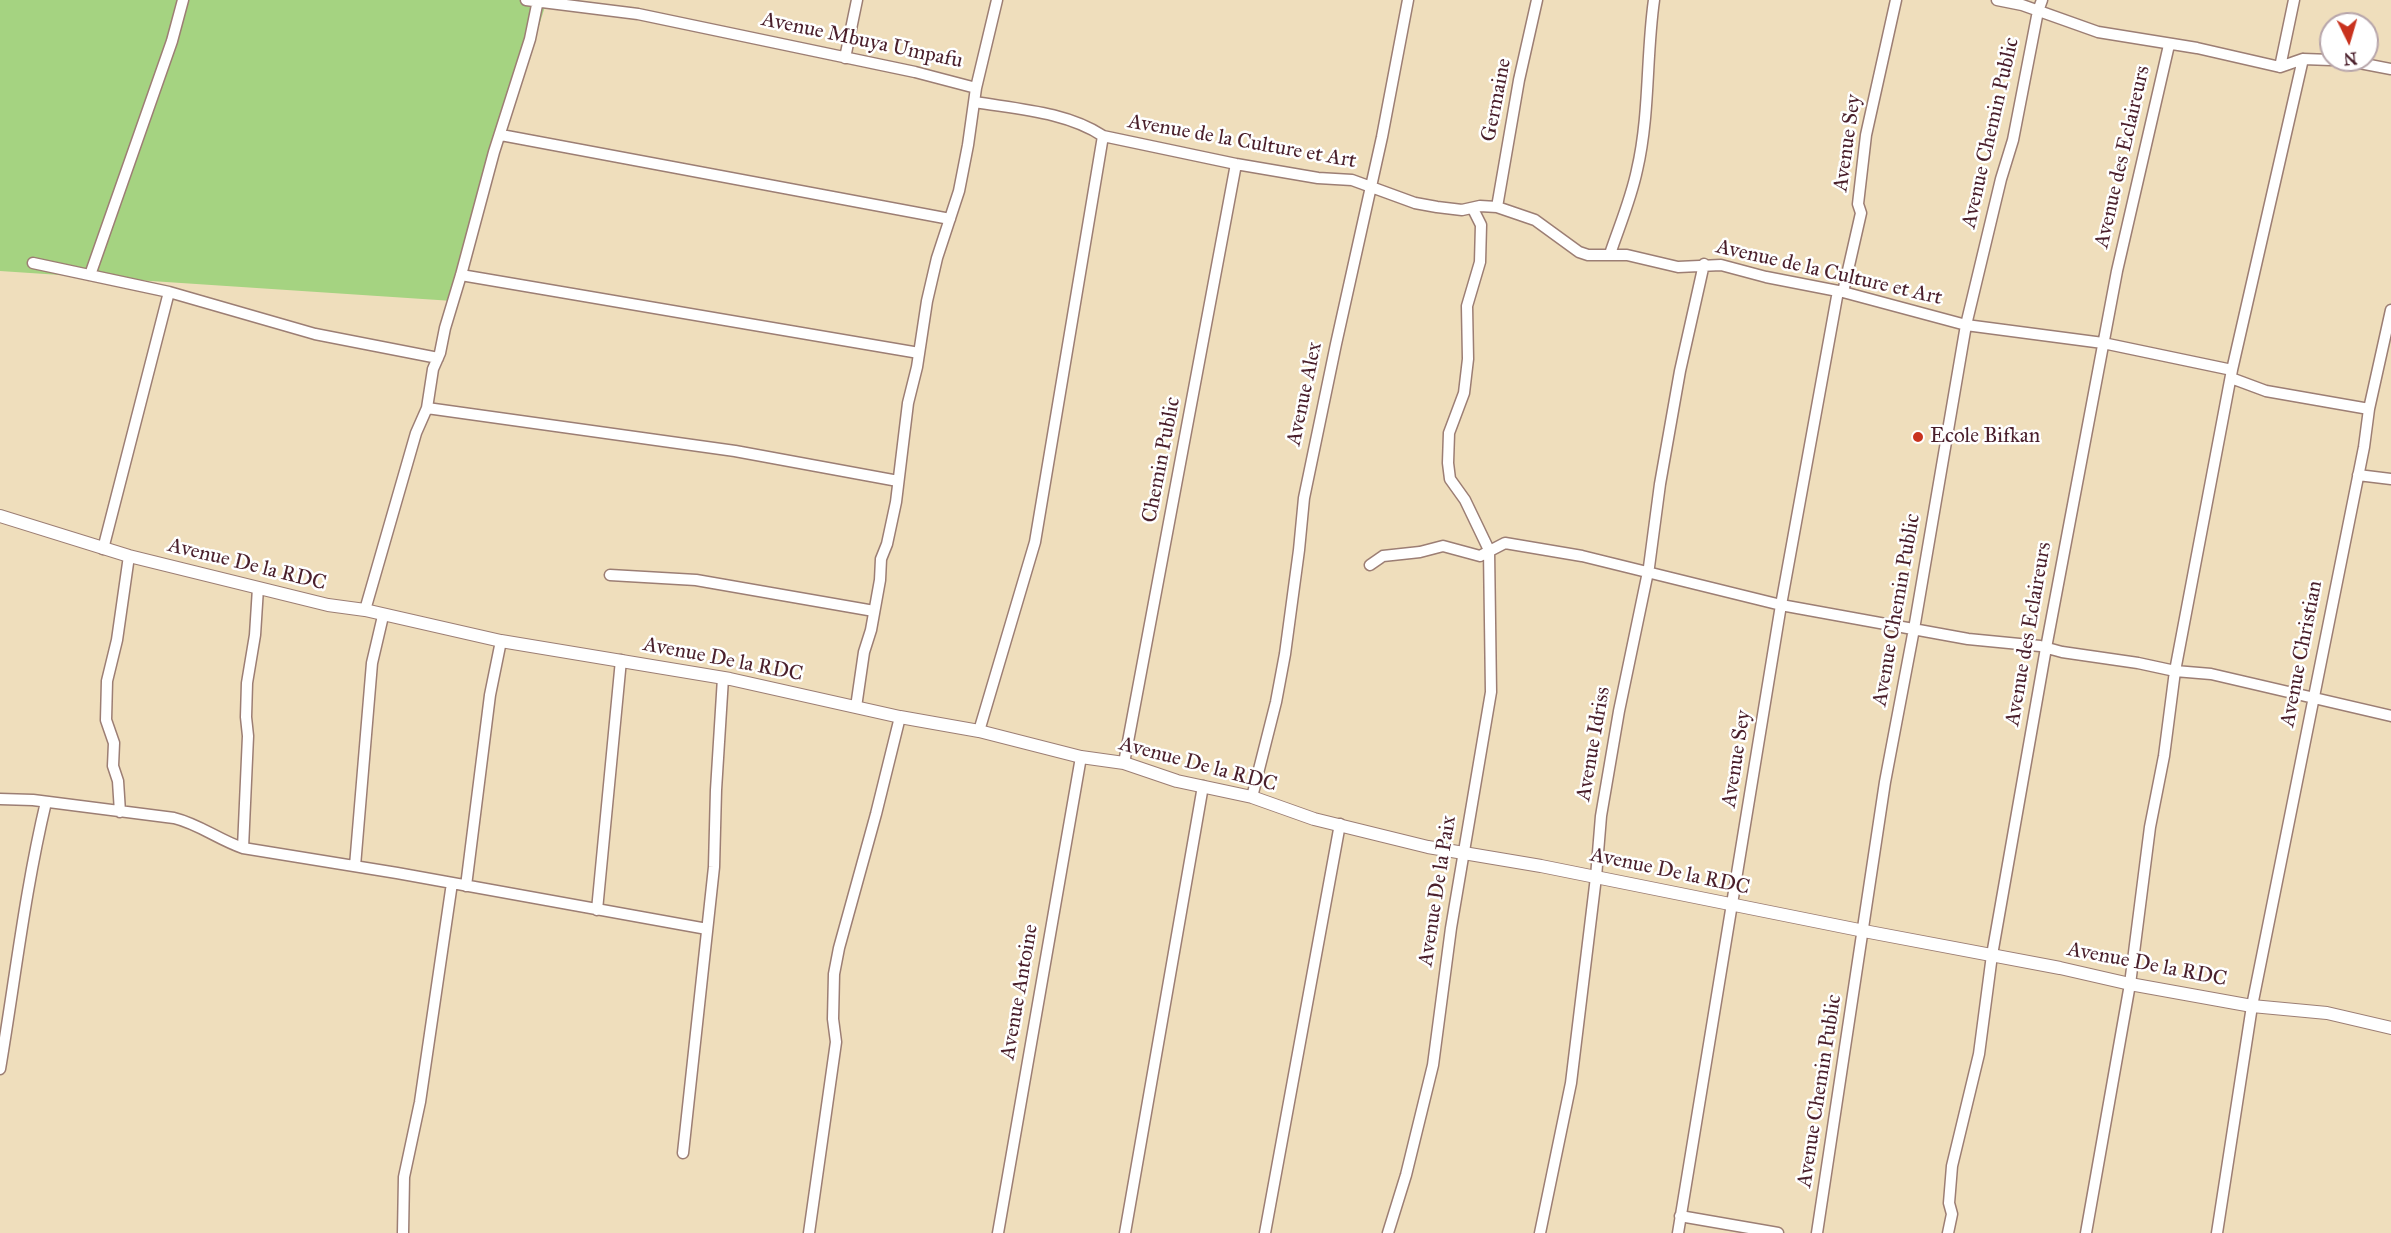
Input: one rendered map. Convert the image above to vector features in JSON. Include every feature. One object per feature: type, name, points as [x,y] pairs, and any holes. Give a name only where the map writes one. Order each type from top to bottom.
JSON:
[{"type":"street","points":[[90,275],[172,41],[183,0]]},
{"type":"street","points":[[845,58],[857,0]]},
{"type":"street","points":[[856,707],[864,652],[871,630],[881,559],[891,525],[908,403],[927,300],[959,191],[976,88],[997,0]]},
{"type":"street","name":"Avenue Alex","points":[[1252,797],[1276,702],[1285,654],[1304,498],[1382,137],[1408,0]]},
{"type":"street","name":"Germaine","points":[[1497,207],[1537,0]]},
{"type":"street","points":[[1610,254],[1637,171],[1646,110],[1650,26],[1654,0]]},
{"type":"street","name":"Avenue Sey","points":[[1678,1233],[1781,605],[1841,291],[1861,213],[1858,204],[1866,135],[1896,0]]},
{"type":"street","points":[[1997,0],[2038,11],[2098,32],[2197,48],[2280,67],[2303,59],[2319,60]]},
{"type":"street","name":"Avenue Chemin Public","points":[[1817,1233],[1885,782],[1914,629],[1966,325],[2001,179],[2013,141],[2042,0]]},
{"type":"street","points":[[2280,67],[2294,0]]},
{"type":"street","points":[[365,610],[416,433],[427,408],[433,369],[438,358],[494,152],[530,39],[534,1]]},
{"type":"street","name":"Avenue Mbuya Umpafu","points":[[534,1],[638,14],[915,72],[976,88]]},
{"type":"street","name":"Avenue des Eclaireurs","points":[[1948,1233],[1952,1214],[1949,1203],[1952,1166],[1979,1054],[1992,955],[2046,648],[2103,343],[2169,45]]},
{"type":"street","points":[[2086,1233],[2130,984],[2150,827],[2164,756],[2175,671],[2232,374],[2303,59]]},
{"type":"street","name":"Avenue de la Culture et Art","points":[[975,102],[1063,118],[1095,130],[1103,136],[1236,164],[1318,178],[1352,180],[1415,203],[1462,210],[1480,206],[1497,207],[1535,220],[1579,252],[1596,256],[1610,254],[1642,257],[1678,267],[1721,265],[1766,277],[1841,291],[1966,325],[2103,343],[2232,374],[2266,391],[2369,409]]},
{"type":"street","points":[[501,135],[950,219]]},
{"type":"street","points":[[979,731],[1035,543],[1103,136]]},
{"type":"street","name":"Chemin Public","points":[[1124,763],[1236,164]]},
{"type":"street","points":[[1473,209],[1481,225],[1480,262],[1467,306],[1468,359],[1464,393],[1451,422],[1448,463],[1450,479],[1465,500],[1489,550]]},
{"type":"street","points":[[33,263],[169,292],[315,334],[438,358]]},
{"type":"street","name":"Avenue Idriss","points":[[1540,1233],[1571,1083],[1596,877],[1601,816],[1619,711],[1648,574],[1675,398],[1704,264]]},
{"type":"street","points":[[461,275],[919,353]]},
{"type":"street","points":[[103,549],[169,292]]},
{"type":"street","name":"Avenue Christian","points":[[2217,1233],[2252,1006],[2358,475],[2369,409],[2391,310]]},
{"type":"street","points":[[427,408],[735,451],[898,481]]},
{"type":"street","points":[[2358,475],[2391,479]]},
{"type":"street","name":"Avenue De la RDC","points":[[0,516],[103,549],[328,605],[365,610],[382,616],[501,641],[723,678],[900,717],[979,731],[1081,757],[1124,763],[1177,781],[1252,797],[1314,819],[1428,847],[1596,877],[2130,984],[2252,1006],[2327,1013],[2391,1028]]},
{"type":"street","points":[[1370,565],[1383,556],[1419,552],[1443,546],[1480,556],[1505,543],[1592,558],[1648,574],[1781,605],[1968,639],[2046,648],[2175,671],[2211,674],[2391,716]]},
{"type":"street","name":"Avenue De la Paix","points":[[1388,1233],[1406,1174],[1433,1065],[1451,928],[1491,692],[1489,550]]},
{"type":"street","points":[[120,812],[118,781],[112,766],[114,743],[106,720],[107,681],[117,640],[129,556]]},
{"type":"street","points":[[610,575],[696,580],[874,611]]},
{"type":"street","points":[[243,848],[248,736],[247,683],[255,635],[258,588]]},
{"type":"street","points":[[355,866],[372,663],[382,616]]},
{"type":"street","points":[[466,886],[490,695],[501,641]]},
{"type":"street","points":[[597,910],[621,660]]},
{"type":"street","points":[[683,1153],[714,867],[723,678]]},
{"type":"street","points":[[809,1233],[836,1042],[833,1019],[834,974],[900,717]]},
{"type":"street","name":"Avenue Antoine","points":[[998,1233],[1081,757]]},
{"type":"street","points":[[1125,1233],[1203,786]]},
{"type":"street","points":[[0,800],[46,802],[189,822],[243,848],[707,929]]},
{"type":"street","points":[[0,1069],[34,851],[46,802]]},
{"type":"street","points":[[1265,1233],[1340,824]]},
{"type":"street","points":[[403,1233],[404,1177],[420,1102],[452,883]]},
{"type":"street","points":[[1680,1216],[1778,1233]]},
{"type":"green space","points":[[0,0],[547,0],[453,301],[0,271]]},
{"type":"place","name":"Ecole Bifkan","points":[[1918,437]]}]
